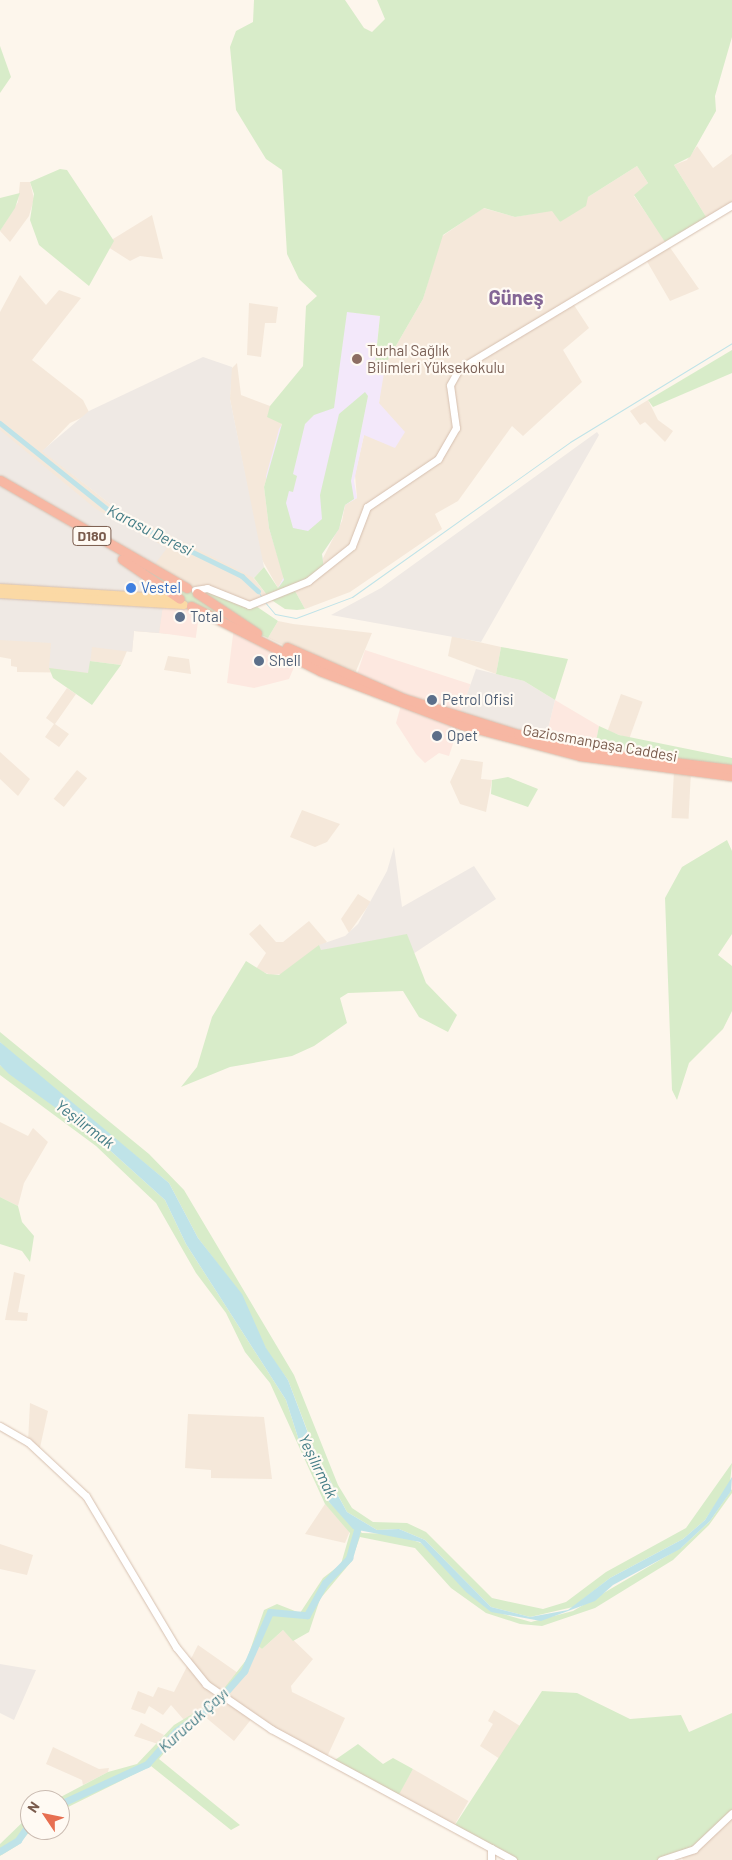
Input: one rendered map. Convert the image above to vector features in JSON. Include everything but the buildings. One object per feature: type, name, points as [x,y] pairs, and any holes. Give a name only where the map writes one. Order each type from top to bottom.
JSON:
[{"type":"highway","name":"D180","points":[[0,480],[193,590]]},
{"type":"highway","name":"D180","points":[[0,485],[185,604]]},
{"type":"highway","points":[[185,604],[193,590]]},
{"type":"highway","points":[[185,604],[193,590]]},
{"type":"highway","name":"Gaziosmanpaşa Caddesi","points":[[193,590],[253,630],[323,665],[464,718],[594,751],[732,769]]},
{"type":"highway","name":"Gaziosmanpaşa Caddesi","points":[[185,604],[328,674],[462,726],[580,756],[732,776]]},
{"type":"main road","name":"Gaziosmanpaşa Caddesi","points":[[0,588],[185,604]]},
{"type":"main road","name":"Gaziosmanpaşa Caddesi","points":[[0,594],[185,604]]},
{"type":"street","points":[[193,590],[207,588],[238,604],[259,603],[298,587],[356,541],[367,507],[436,462],[456,428],[450,385],[459,369],[732,204]]},
{"type":"street","points":[[0,1426],[28,1442],[86,1496],[184,1660],[214,1692],[513,1860]]},
{"type":"street","points":[[661,1860],[694,1849],[732,1813]]},
{"type":"street","points":[[491,1848],[491,1860]]},
{"type":"shaded area","points":[[697,146],[713,168],[732,154],[732,205],[708,220],[674,165],[687,160]]},
{"type":"shaded area","points":[[637,166],[648,183],[634,196],[699,289],[670,301],[645,258],[572,302],[589,328],[563,350],[582,382],[523,436],[512,426],[458,501],[435,514],[442,529],[350,592],[305,609],[294,589],[320,564],[342,521],[345,505],[357,498],[355,475],[364,435],[379,403],[382,370],[423,299],[441,237],[483,208],[515,217],[553,210],[560,222],[588,197]]},
{"type":"shaded area","points":[[20,182],[30,182],[34,199],[29,216],[10,242],[0,231],[18,202]]},
{"type":"shaded area","points":[[152,215],[163,259],[140,256],[130,261],[108,247],[113,239]]},
{"type":"shaded area","points":[[20,275],[46,305],[59,290],[81,298],[32,360],[83,400],[90,414],[70,423],[43,451],[114,507],[252,576],[270,599],[200,610],[194,636],[134,631],[132,652],[127,651],[121,665],[90,661],[89,673],[17,672],[17,667],[11,666],[11,659],[0,657],[0,312]]},
{"type":"shaded area","points":[[249,303],[278,307],[276,323],[265,323],[261,357],[247,355]]},
{"type":"shaded area","points":[[320,308],[380,316],[375,363],[384,373],[379,403],[405,432],[395,448],[364,435],[354,481],[357,498],[345,505],[339,529],[322,554],[324,569],[278,588],[284,577],[269,528],[266,476],[279,429],[291,411]]},
{"type":"shaded area","points":[[203,357],[232,367],[230,399],[264,567],[254,578],[114,507],[42,451],[89,411]]},
{"type":"shaded area","points":[[237,363],[241,395],[270,406],[282,424],[264,487],[269,528],[284,577],[278,588],[261,558],[230,399],[231,369]]},
{"type":"shaded area","points":[[648,400],[658,420],[673,431],[665,442],[645,422],[640,425],[630,411]]},
{"type":"shaded area","points":[[0,430],[96,509],[167,548],[146,576],[163,605],[159,633],[134,631],[132,652],[92,647],[89,673],[49,668],[51,643],[0,640]]},
{"type":"shaded area","points":[[597,432],[599,435],[481,642],[331,615],[381,588]]},
{"type":"shaded area","points":[[163,605],[200,610],[196,638],[159,633]]},
{"type":"shaded area","points":[[278,621],[372,633],[353,678],[268,638]]},
{"type":"shaded area","points":[[234,627],[297,660],[289,679],[254,688],[227,683]]},
{"type":"shaded area","points":[[452,636],[501,647],[496,674],[448,656]]},
{"type":"shaded area","points":[[365,650],[471,684],[461,713],[356,679]]},
{"type":"shaded area","points":[[168,656],[189,659],[191,674],[164,670]]},
{"type":"shaded area","points":[[476,669],[524,681],[555,700],[545,741],[459,717]]},
{"type":"shaded area","points":[[67,688],[76,694],[55,724],[69,734],[59,747],[45,737],[54,724],[46,718]]},
{"type":"shaded area","points":[[621,694],[643,702],[629,739],[608,731]]},
{"type":"shaded area","points":[[555,700],[599,726],[594,751],[545,741]]},
{"type":"shaded area","points":[[401,705],[459,725],[449,756],[439,753],[425,763],[416,754],[396,723]]},
{"type":"shaded area","points":[[0,752],[30,779],[18,796],[0,779]]},
{"type":"shaded area","points":[[461,759],[483,762],[481,779],[492,780],[486,812],[460,804],[450,782]]},
{"type":"shaded area","points":[[77,770],[87,778],[64,807],[54,799]]},
{"type":"shaded area","points":[[674,771],[691,772],[689,819],[672,818]]},
{"type":"shaded area","points":[[302,810],[340,824],[327,842],[315,847],[290,837]]},
{"type":"shaded area","points":[[394,847],[402,907],[474,866],[496,899],[413,954],[407,935],[320,951],[319,945],[345,936],[358,924],[387,871]]},
{"type":"shaded area","points":[[358,894],[371,902],[349,933],[341,919]]},
{"type":"shaded area","points":[[309,921],[327,942],[283,974],[271,975],[256,969],[266,953],[249,934],[260,924],[276,942],[283,942]]},
{"type":"shaded area","points":[[0,1122],[28,1136],[33,1128],[48,1142],[24,1183],[18,1206],[0,1197]]},
{"type":"shaded area","points":[[14,1272],[25,1275],[18,1312],[28,1313],[27,1321],[5,1320]]},
{"type":"shaded area","points":[[30,1403],[48,1411],[39,1452],[28,1442]]},
{"type":"shaded area","points":[[188,1414],[264,1417],[272,1479],[211,1478],[211,1470],[185,1468]]},
{"type":"shaded area","points":[[325,1504],[350,1531],[345,1543],[305,1534]]},
{"type":"shaded area","points":[[0,1544],[33,1555],[27,1575],[0,1569]]},
{"type":"shaded area","points":[[283,1630],[313,1659],[291,1686],[292,1692],[345,1718],[326,1759],[253,1717],[234,1741],[204,1716],[246,1673],[258,1646],[262,1649]]},
{"type":"shaded area","points":[[198,1645],[238,1673],[214,1701],[184,1720],[171,1705],[163,1715],[149,1706],[145,1714],[131,1709],[138,1691],[153,1697],[158,1687],[174,1692]]},
{"type":"shaded area","points":[[0,1664],[36,1670],[14,1720],[0,1713]]},
{"type":"shaded area","points":[[494,1710],[520,1726],[500,1759],[480,1746],[493,1724],[488,1721]]},
{"type":"shaded area","points":[[141,1723],[164,1735],[158,1744],[134,1736]]},
{"type":"shaded area","points":[[53,1747],[99,1769],[109,1768],[108,1772],[83,1785],[82,1780],[46,1764]]},
{"type":"shaded area","points":[[413,1769],[468,1801],[452,1830],[396,1798]]},
{"type":"shaded area","points":[[732,1813],[732,1860],[683,1860],[681,1856]]},
{"type":"green space","points":[[254,0],[345,0],[364,28],[372,32],[385,19],[377,0],[732,0],[732,37],[715,96],[716,111],[690,157],[674,165],[708,220],[667,245],[634,195],[648,183],[637,166],[588,197],[586,206],[560,222],[552,211],[515,217],[484,208],[443,235],[423,299],[382,370],[375,364],[380,316],[347,312],[334,408],[314,415],[305,424],[293,474],[297,476],[293,492],[289,491],[286,503],[293,528],[308,531],[322,519],[320,495],[339,414],[365,392],[368,396],[351,481],[354,499],[345,505],[339,529],[322,554],[324,569],[294,589],[305,609],[297,610],[285,609],[270,599],[254,578],[264,567],[278,588],[284,580],[269,528],[264,487],[282,424],[267,417],[270,406],[303,366],[306,306],[317,296],[299,279],[287,254],[282,170],[266,159],[236,110],[230,47],[236,31],[253,22]]},
{"type":"green space","points":[[0,46],[11,77],[0,93]]},
{"type":"green space","points":[[60,169],[67,170],[114,241],[89,286],[39,245],[30,220],[34,194],[30,182]]},
{"type":"green space","points":[[20,193],[15,208],[0,231],[0,198]]},
{"type":"green space","points":[[732,350],[732,373],[653,407],[648,400]]},
{"type":"green space","points":[[134,560],[194,590],[253,604],[278,621],[268,638],[192,606],[139,597],[151,580]]},
{"type":"green space","points":[[501,647],[568,659],[555,700],[524,681],[496,674]]},
{"type":"green space","points":[[90,661],[121,665],[92,705],[53,678],[49,668],[88,673]]},
{"type":"green space","points":[[599,726],[619,735],[732,758],[732,769],[594,751]]},
{"type":"green space","points":[[508,777],[538,789],[528,807],[491,794],[492,780]]},
{"type":"green space","points":[[727,840],[732,851],[732,934],[718,955],[732,966],[732,1011],[723,1029],[689,1063],[677,1100],[672,1090],[665,898],[682,867]]},
{"type":"green space","points":[[407,934],[426,983],[457,1015],[448,1032],[419,1017],[403,991],[348,993],[340,998],[347,1023],[314,1046],[292,1056],[230,1067],[181,1087],[197,1067],[212,1017],[246,961],[267,974],[279,975],[319,945],[321,950]]},
{"type":"green space","points":[[0,1032],[149,1154],[184,1190],[294,1375],[338,1485],[352,1508],[373,1522],[407,1523],[426,1532],[492,1598],[543,1609],[566,1602],[606,1572],[686,1528],[732,1463],[730,1483],[705,1520],[683,1539],[610,1578],[573,1607],[530,1617],[491,1607],[425,1540],[399,1529],[377,1530],[347,1512],[317,1456],[288,1380],[268,1353],[237,1289],[198,1238],[169,1183],[16,1058],[0,1042]]},
{"type":"green space","points":[[0,1065],[93,1135],[165,1200],[186,1244],[286,1400],[302,1450],[329,1502],[362,1533],[395,1534],[421,1543],[489,1610],[531,1622],[573,1611],[682,1547],[710,1521],[732,1489],[732,1493],[709,1525],[673,1560],[595,1608],[542,1626],[520,1624],[486,1613],[451,1588],[415,1548],[360,1537],[351,1562],[320,1599],[309,1632],[293,1641],[283,1630],[262,1649],[258,1646],[229,1694],[187,1726],[159,1759],[240,1825],[231,1830],[151,1766],[70,1806],[70,1792],[108,1772],[137,1764],[174,1725],[214,1701],[247,1659],[264,1610],[277,1604],[300,1613],[323,1578],[341,1564],[350,1533],[325,1504],[270,1383],[245,1352],[226,1313],[196,1273],[156,1203],[96,1146],[0,1075]]},
{"type":"green space","points":[[0,1197],[18,1206],[22,1222],[34,1236],[30,1262],[22,1251],[0,1244]]},
{"type":"green space","points":[[542,1691],[577,1693],[630,1719],[681,1715],[689,1732],[732,1713],[732,1813],[698,1845],[661,1860],[513,1860],[453,1828]]},
{"type":"green space","points":[[358,1744],[383,1764],[393,1758],[413,1769],[397,1798],[332,1762]]},
{"type":"green space","points":[[20,1825],[20,1840],[22,1840],[18,1845],[0,1856],[0,1844]]},
{"type":"water","name":"Yeşilırmak","points":[[0,1042],[169,1183],[198,1238],[242,1294],[266,1348],[288,1380],[317,1457],[347,1512],[377,1530],[399,1529],[425,1540],[491,1607],[530,1617],[568,1610],[610,1578],[683,1539],[705,1520],[732,1477],[731,1491],[710,1521],[680,1549],[613,1585],[595,1601],[541,1621],[491,1612],[466,1592],[420,1542],[353,1529],[329,1502],[302,1450],[286,1400],[186,1244],[165,1200],[93,1135],[9,1074],[0,1065]]},
{"type":"waterway","points":[[264,601],[275,614],[296,618],[352,597],[570,442],[732,343]]},
{"type":"waterway","name":"Karasu Deresi","points":[[0,423],[111,512],[242,576],[258,591]]},
{"type":"waterway","points":[[258,591],[262,598]]},
{"type":"waterway","name":"Kurucuk Çayı","points":[[70,1799],[147,1764],[176,1731],[216,1703],[244,1671],[270,1612],[307,1615],[325,1583],[349,1558],[358,1526]]},
{"type":"waterway","name":"Kurucuk Çayı","points":[[0,1851],[20,1837]]},
{"type":"place","name":"Turhal Sağlık Bilimleri Yüksekokulu","points":[[357,359]]},
{"type":"place","name":"Vestel","points":[[131,588]]},
{"type":"place","name":"Total","points":[[180,617]]},
{"type":"place","name":"Shell","points":[[259,661]]},
{"type":"place","name":"Petrol Ofisi","points":[[432,700]]},
{"type":"place","name":"Opet","points":[[437,736]]},
{"type":"district","name":"Güneş","points":[[516,297]]}]
